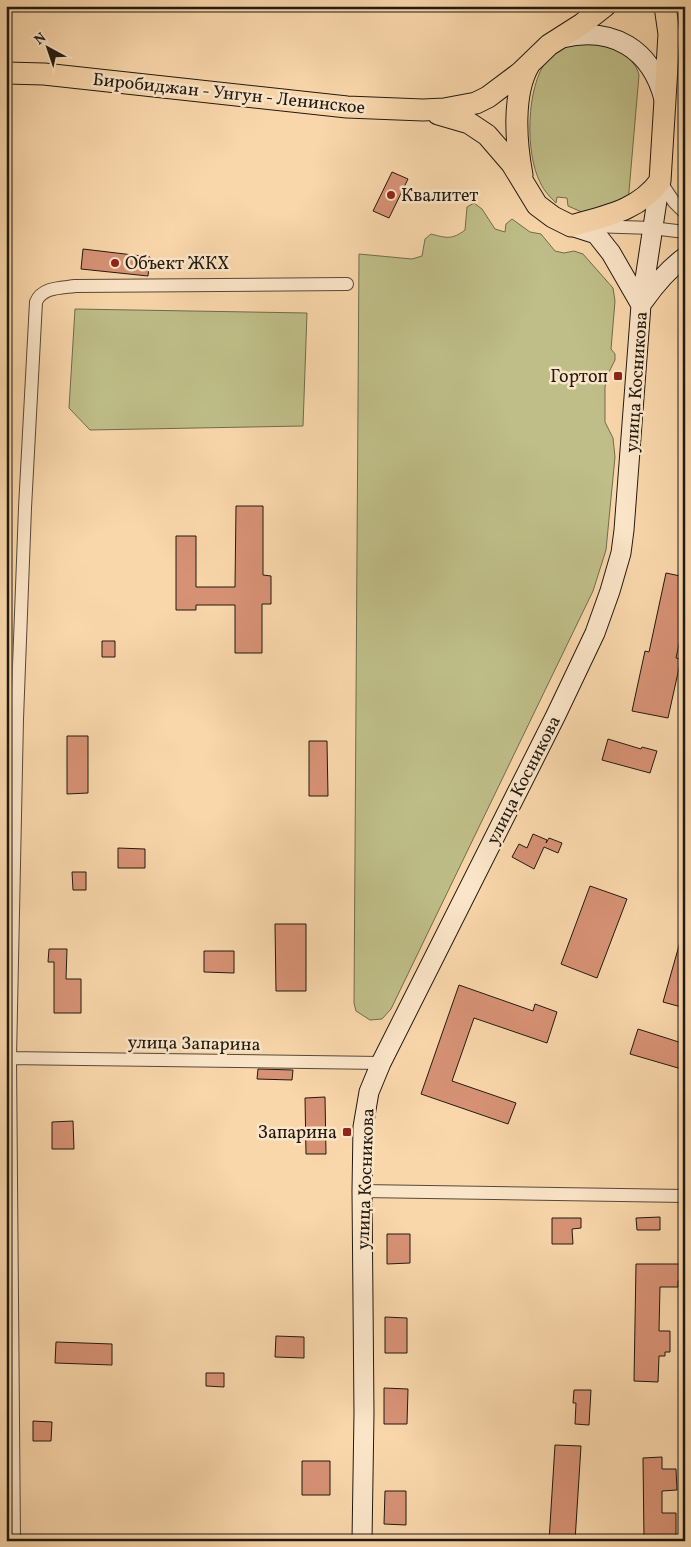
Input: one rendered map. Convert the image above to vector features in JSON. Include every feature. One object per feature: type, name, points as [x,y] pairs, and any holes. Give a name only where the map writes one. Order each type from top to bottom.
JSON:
[{"type":"main road","points":[[423,110],[461,107],[476,103],[497,91],[520,73],[540,52],[606,6]]},
{"type":"main road","name":"улица Косникова","points":[[660,181],[669,34],[666,6]]},
{"type":"main road","points":[[532,61],[525,72],[519,96],[518,143],[523,181],[537,205],[553,217],[571,226],[620,212],[634,205],[646,198],[660,181]]},
{"type":"main road","name":"Биробиджан - Унгун - Ленинское","points":[[6,73],[44,74],[347,107],[423,110]]},
{"type":"main road","points":[[423,110],[478,128],[502,150],[523,181]]},
{"type":"street","points":[[557,40],[578,34],[604,35],[615,39],[636,52],[654,72],[665,103]]},
{"type":"street","points":[[660,181],[674,202],[685,213]]},
{"type":"street","name":"улица Косникова","points":[[362,1541],[364,1413],[362,1192],[365,1108],[369,1092],[381,1063],[556,715],[604,610],[616,572],[624,530],[641,305],[660,181]]},
{"type":"street","points":[[571,226],[652,228],[685,232]]},
{"type":"street","points":[[571,226],[596,234],[611,253],[641,305],[655,285],[685,257]]},
{"type":"street","points":[[14,1541],[8,1058],[18,710],[35,307],[38,296],[43,292],[75,286],[347,284]]},
{"type":"street","name":"улица Запарина","points":[[8,1058],[381,1063]]},
{"type":"street","points":[[362,1192],[685,1196]]},
{"type":"shaded area","points":[[587,40],[618,51],[631,61],[639,75],[628,203],[584,213],[568,206],[567,198],[557,197],[556,203],[547,194],[535,170],[530,138],[530,120],[535,86],[547,60],[560,49]]},
{"type":"shaded area","points":[[474,203],[482,209],[495,229],[505,232],[506,224],[512,219],[530,232],[541,234],[555,251],[564,253],[574,251],[583,254],[613,288],[615,301],[611,349],[615,354],[615,360],[607,376],[605,387],[605,422],[613,438],[615,457],[606,550],[593,591],[391,1009],[382,1019],[370,1020],[356,1011],[354,1003],[359,254],[412,259],[422,256],[425,239],[431,234],[449,237],[465,230],[467,207]]},
{"type":"shaded area","points":[[75,309],[307,313],[303,426],[90,430],[69,408]]},
{"type":"building","name":"Квалитет","points":[[392,172],[408,179],[389,218],[373,211]]},
{"type":"building","name":"Объект ЖКХ","points":[[83,249],[150,257],[148,276],[81,269]]},
{"type":"building","points":[[236,506],[263,506],[263,575],[271,576],[271,604],[262,604],[262,653],[235,653],[235,605],[196,605],[196,610],[176,610],[176,536],[196,536],[196,587],[235,587]]},
{"type":"building","points":[[666,573],[685,577],[685,617],[676,658],[681,659],[668,718],[632,711],[645,651],[649,652]]},
{"type":"building","points":[[102,641],[115,641],[115,657],[102,657]]},
{"type":"building","points":[[67,736],[88,736],[88,793],[67,794]]},
{"type":"building","points":[[608,739],[641,749],[642,747],[657,751],[650,773],[602,760]]},
{"type":"building","points":[[309,741],[327,741],[328,796],[309,796]]},
{"type":"building","points":[[533,834],[547,840],[546,843],[549,838],[562,843],[558,853],[544,847],[534,869],[512,857],[519,844],[527,848]]},
{"type":"building","points":[[118,848],[145,849],[145,868],[118,868]]},
{"type":"building","points":[[72,872],[86,872],[86,890],[73,890]]},
{"type":"building","points":[[590,886],[627,899],[597,978],[561,964]]},
{"type":"building","points":[[275,924],[306,924],[306,991],[276,991]]},
{"type":"building","points":[[682,935],[685,935],[685,1008],[663,1002]]},
{"type":"building","points":[[49,949],[67,949],[66,979],[81,979],[81,1013],[54,1013],[54,962],[48,962]]},
{"type":"building","points":[[204,951],[234,951],[234,973],[204,972]]},
{"type":"building","points":[[459,985],[533,1011],[535,1004],[557,1012],[547,1043],[474,1018],[452,1081],[516,1103],[508,1124],[421,1094]]},
{"type":"building","points":[[638,1029],[685,1044],[685,1070],[630,1054]]},
{"type":"building","points":[[258,1069],[293,1070],[292,1080],[257,1079]]},
{"type":"building","points":[[325,1097],[326,1154],[306,1154],[305,1098]]},
{"type":"building","points":[[73,1121],[74,1149],[52,1149],[52,1122]]},
{"type":"building","points":[[660,1217],[660,1230],[637,1230],[636,1218]]},
{"type":"building","points":[[552,1218],[581,1218],[581,1228],[572,1229],[573,1244],[552,1244]]},
{"type":"building","points":[[387,1234],[410,1234],[410,1263],[387,1264]]},
{"type":"building","points":[[636,1264],[682,1264],[682,1281],[678,1281],[678,1287],[660,1287],[659,1331],[670,1331],[670,1352],[665,1352],[665,1356],[659,1356],[658,1382],[634,1381]]},
{"type":"building","points":[[385,1317],[407,1318],[407,1353],[385,1353]]},
{"type":"building","points":[[276,1336],[304,1337],[304,1358],[275,1357]]},
{"type":"building","points":[[56,1342],[112,1344],[112,1365],[55,1363]]},
{"type":"building","points":[[206,1373],[224,1373],[224,1387],[206,1386]]},
{"type":"building","points":[[384,1388],[408,1389],[407,1424],[384,1424]]},
{"type":"building","points":[[574,1390],[591,1390],[589,1425],[575,1424],[576,1403],[573,1403]]},
{"type":"building","points":[[33,1421],[52,1422],[51,1441],[33,1441]]},
{"type":"building","points":[[555,1445],[581,1446],[575,1541],[549,1541]]},
{"type":"building","points":[[662,1457],[662,1469],[676,1469],[677,1490],[662,1491],[662,1513],[676,1513],[676,1541],[644,1539],[643,1458]]},
{"type":"building","points":[[302,1461],[330,1461],[330,1495],[302,1495]]},
{"type":"building","points":[[385,1491],[406,1491],[406,1525],[384,1524]]},
{"type":"place","name":"Квалитет","points":[[391,195]]},
{"type":"place","name":"Объект ЖКХ","points":[[115,263]]},
{"type":"place","name":"Гортоп","points":[[618,376]]},
{"type":"place","name":"Запарина","points":[[347,1132]]}]
